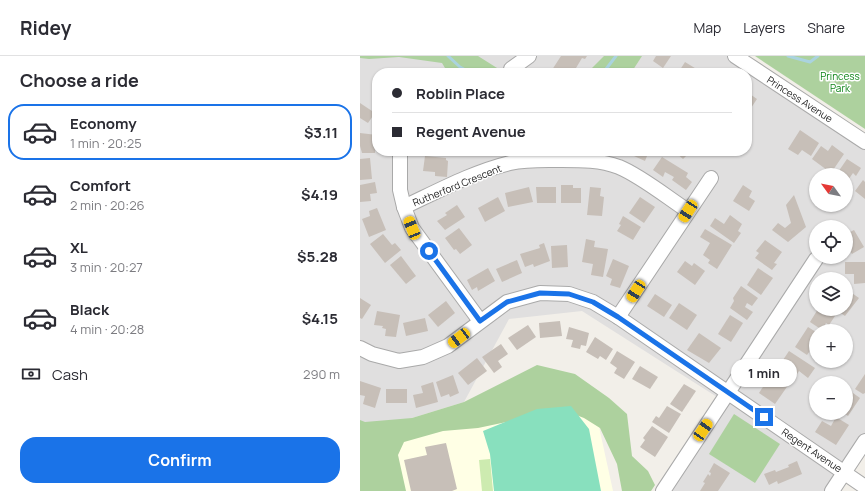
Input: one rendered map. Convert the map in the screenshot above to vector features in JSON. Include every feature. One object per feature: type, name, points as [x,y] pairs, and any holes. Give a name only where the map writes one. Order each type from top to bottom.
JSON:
[{"type":"street","points":[[512,68],[529,56]]},
{"type":"street","name":"Princess Avenue","points":[[736,56],[865,142]]},
{"type":"street","points":[[400,156],[400,190],[404,207],[412,228],[480,321]]},
{"type":"street","name":"Rutherford Crescent","points":[[404,207],[473,176],[511,162],[529,160],[590,160],[606,163],[620,168],[637,177],[688,211]]},
{"type":"street","points":[[618,317],[711,178]]},
{"type":"street","points":[[663,491],[813,264]]},
{"type":"street","name":"Regent Avenue","points":[[360,348],[372,354],[399,361],[423,357],[448,346],[507,302],[540,293],[569,294],[593,302],[618,317],[865,487]]},
{"type":"street","points":[[832,491],[865,441]]},
{"type":"shaded area","points":[[360,56],[741,56],[865,135],[865,434],[827,491],[655,491],[717,397],[582,311],[509,319],[464,402],[412,418],[360,445]]},
{"type":"shaded area","points":[[561,398],[596,413],[613,491],[405,491],[395,441]]},
{"type":"green space","points":[[360,56],[478,56],[497,68],[445,68],[442,63],[399,57],[369,59],[360,58]]},
{"type":"green space","points":[[604,56],[642,56],[634,68],[592,68]]},
{"type":"green space","name":"Princess Park","points":[[755,56],[865,56],[865,129]]},
{"type":"green space","points":[[537,365],[575,374],[609,398],[627,414],[632,456],[648,471],[655,485],[651,491],[622,491],[617,464],[600,428],[584,418],[563,410],[478,428],[443,431],[404,442],[398,455],[406,491],[360,491],[360,420],[365,422],[412,418],[464,402]]},
{"type":"green space","points":[[571,406],[589,429],[601,491],[494,491],[490,454],[483,431],[537,409]]},
{"type":"green space","points":[[734,414],[780,444],[755,483],[709,454]]},
{"type":"green space","points":[[490,459],[493,491],[482,491],[479,460]]},
{"type":"building","points":[[561,56],[587,56],[585,59],[582,58],[576,68],[553,68]]},
{"type":"building","points":[[656,56],[671,56],[663,68],[653,61]]},
{"type":"building","points":[[685,62],[695,68],[681,68]]},
{"type":"building","points":[[752,96],[757,99],[752,106]]},
{"type":"building","points":[[360,103],[372,111],[372,117],[368,123],[360,118]]},
{"type":"building","points":[[800,130],[819,143],[811,156],[802,150],[798,155],[788,149]]},
{"type":"building","points":[[360,133],[372,134],[372,153],[362,153],[360,146]]},
{"type":"building","points":[[832,145],[844,154],[834,168],[824,168],[812,159],[821,146],[828,151]]},
{"type":"building","points":[[425,156],[446,158],[448,161],[447,177],[435,176],[435,172],[423,171]]},
{"type":"building","points":[[634,156],[647,156],[645,161]]},
{"type":"building","points":[[662,157],[688,173],[686,177],[692,182],[686,190],[672,180],[674,177],[665,172],[663,177],[653,170]]},
{"type":"building","points":[[370,158],[372,179],[360,180],[360,159]]},
{"type":"building","points":[[847,159],[861,168],[856,176],[853,173],[853,168],[841,168]]},
{"type":"building","points":[[863,180],[865,182],[865,199],[855,191]]},
{"type":"building","points":[[375,182],[377,193],[370,194],[371,201],[360,202],[360,185]]},
{"type":"building","points":[[561,185],[573,185],[573,188],[581,188],[581,203],[561,203]]},
{"type":"building","points":[[743,185],[752,191],[749,197],[755,201],[749,211],[733,201]]},
{"type":"building","points":[[529,187],[533,202],[508,207],[505,193]]},
{"type":"building","points":[[536,187],[556,187],[556,203],[537,203]]},
{"type":"building","points":[[590,187],[601,188],[600,196],[604,197],[602,216],[587,215]]},
{"type":"building","points":[[794,195],[806,227],[788,242],[772,230],[778,223],[785,228],[791,223],[786,205]]},
{"type":"building","points":[[498,197],[505,211],[485,222],[478,208]]},
{"type":"building","points":[[640,197],[655,207],[644,223],[629,213]]},
{"type":"building","points":[[457,205],[465,217],[445,230],[437,221],[447,215],[445,213]]},
{"type":"building","points":[[377,208],[386,230],[369,237],[362,219],[370,216],[369,211]]},
{"type":"building","points":[[730,215],[742,224],[738,231],[741,233],[734,243],[710,226],[715,218],[724,224]]},
{"type":"building","points":[[623,216],[641,227],[633,240],[617,231],[621,225],[619,224]]},
{"type":"building","points":[[459,228],[472,245],[460,254],[456,249],[454,250],[445,238]]},
{"type":"building","points":[[705,229],[732,245],[717,269],[708,263],[710,260],[703,255],[710,243],[700,237]]},
{"type":"building","points":[[853,230],[864,247],[853,253]]},
{"type":"building","points":[[383,234],[392,245],[395,243],[401,250],[385,263],[370,244]]},
{"type":"building","points":[[586,239],[595,241],[594,247],[608,249],[603,277],[591,275],[593,264],[582,262]]},
{"type":"building","points":[[765,240],[782,252],[774,263],[777,264],[772,270],[755,258],[759,253],[756,251]]},
{"type":"building","points":[[544,243],[550,261],[534,267],[533,264],[525,267],[520,254],[540,248],[539,245]]},
{"type":"building","points":[[567,245],[568,267],[552,268],[551,246]]},
{"type":"building","points":[[401,256],[416,276],[406,284],[390,265]]},
{"type":"building","points":[[613,259],[629,266],[620,288],[610,285],[612,279],[606,276]]},
{"type":"building","points":[[517,260],[522,273],[502,282],[496,269]]},
{"type":"building","points":[[685,261],[692,266],[694,263],[705,271],[695,285],[677,272]]},
{"type":"building","points":[[865,262],[865,283],[854,284],[853,272],[845,272],[845,264]]},
{"type":"building","points":[[488,268],[495,281],[478,291],[477,287],[472,290],[467,280]]},
{"type":"building","points":[[758,268],[773,278],[761,295],[747,285]]},
{"type":"building","points":[[741,286],[758,298],[752,306],[747,303],[745,307],[753,312],[747,320],[730,308],[734,301],[733,298]]},
{"type":"building","points":[[655,294],[672,305],[664,317],[647,306]]},
{"type":"building","points":[[853,294],[859,298],[853,306]]},
{"type":"building","points":[[360,298],[371,305],[362,319],[360,318]]},
{"type":"building","points":[[446,301],[455,313],[438,327],[428,315]]},
{"type":"building","points":[[679,303],[697,315],[687,330],[669,318]]},
{"type":"building","points":[[377,311],[400,315],[396,337],[385,336],[386,329],[382,328],[383,326],[374,325]]},
{"type":"building","points":[[730,315],[743,323],[731,342],[718,334]]},
{"type":"building","points":[[814,316],[835,316],[830,324],[813,324],[810,322]]},
{"type":"building","points":[[425,318],[428,331],[406,336],[403,323]]},
{"type":"building","points":[[560,321],[562,336],[540,338],[539,323]]},
{"type":"building","points":[[528,325],[536,337],[517,350],[508,338]]},
{"type":"building","points":[[569,327],[589,333],[586,346],[581,345],[580,349],[571,347],[573,340],[566,339]]},
{"type":"building","points":[[809,328],[809,352],[807,355],[795,347]]},
{"type":"building","points":[[699,333],[721,348],[709,363],[687,350]]},
{"type":"building","points":[[595,337],[613,349],[606,360],[600,356],[598,359],[586,352]]},
{"type":"building","points":[[501,344],[508,354],[498,361],[502,367],[494,373],[482,357]]},
{"type":"building","points":[[617,351],[635,362],[624,379],[614,373],[617,368],[610,363]]},
{"type":"building","points":[[789,351],[809,364],[809,368],[815,368],[808,378],[799,371],[792,382],[782,375],[787,367],[781,363]]},
{"type":"building","points":[[477,358],[487,371],[468,385],[458,373]]},
{"type":"building","points":[[640,366],[658,377],[650,389],[632,379]]},
{"type":"building","points":[[772,373],[789,384],[775,404],[759,393]]},
{"type":"building","points":[[865,374],[865,393],[863,394],[855,389]]},
{"type":"building","points":[[453,375],[459,393],[450,397],[449,394],[441,397],[436,382]]},
{"type":"building","points":[[360,381],[381,388],[375,408],[363,404],[365,396],[360,395]]},
{"type":"building","points":[[433,382],[438,402],[416,408],[413,395],[423,393],[421,386]]},
{"type":"building","points":[[684,384],[696,391],[682,412],[670,404]]},
{"type":"building","points":[[386,389],[407,389],[407,403],[386,403]]},
{"type":"building","points":[[853,393],[860,398],[853,408]]},
{"type":"building","points":[[667,406],[681,414],[669,433],[652,422],[656,416],[659,418]]},
{"type":"building","points":[[834,420],[841,420],[849,425],[836,445],[815,432],[822,421],[831,426]]},
{"type":"building","points":[[652,426],[668,437],[655,457],[640,447],[645,440],[643,438]]},
{"type":"building","points":[[446,443],[457,489],[452,491],[411,491],[404,460],[427,455],[425,447]]},
{"type":"building","points":[[797,461],[802,474],[778,484],[777,481],[769,485],[764,474],[775,470],[776,472],[789,467],[788,465]]},
{"type":"building","points":[[714,463],[730,473],[718,491],[700,491],[708,474],[710,476],[711,473],[709,472]]},
{"type":"waterway","points":[[448,56],[462,68]]},
{"type":"waterway","points":[[607,68],[616,56]]},
{"type":"waterway","points":[[788,56],[810,62],[818,56]]},
{"type":"route","points":[[429,251],[480,321],[507,302],[540,293],[569,294],[593,302],[618,317],[764,417]]}]
